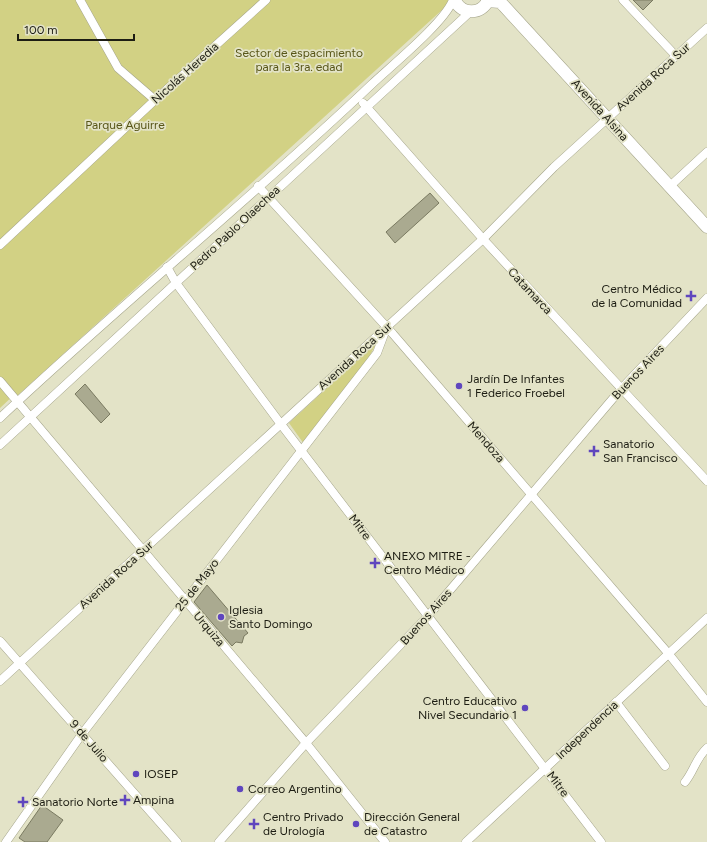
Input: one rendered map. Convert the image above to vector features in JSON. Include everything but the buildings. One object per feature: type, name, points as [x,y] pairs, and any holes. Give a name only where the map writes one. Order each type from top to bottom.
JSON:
[{"type":"highway","points":[[454,0],[460,7],[470,12],[480,10],[488,0]]},
{"type":"highway","name":"Avenida Alsina","points":[[488,0],[500,2],[504,6],[707,227]]},
{"type":"street","points":[[80,0],[118,68],[155,100]]},
{"type":"street","name":"Nicolás Heredia","points":[[0,245],[155,100],[266,0]]},
{"type":"street","name":"Pedro Pablo Olaechea","points":[[0,418],[358,97],[431,29],[454,0]]},
{"type":"street","points":[[623,0],[676,56]]},
{"type":"street","name":"Pedro Pablo Olaechea","points":[[0,445],[470,12]]},
{"type":"street","name":"Avenida Roca Sur","points":[[0,681],[143,551],[280,423],[483,239],[554,167],[707,28]]},
{"type":"street","name":"Catamarca","points":[[358,97],[483,239],[621,390],[707,481]]},
{"type":"street","points":[[669,187],[707,152]]},
{"type":"street","name":"Mendoza","points":[[258,186],[386,327],[668,653],[707,702]]},
{"type":"street","name":"Mitre","points":[[167,267],[176,283],[280,423],[546,768],[601,842]]},
{"type":"street","name":"Buenos Aires","points":[[219,842],[306,743],[428,616],[621,390],[707,298]]},
{"type":"street","name":"25 de Mayo","points":[[6,842],[82,734],[377,353],[386,327]]},
{"type":"street","name":"Urquiza","points":[[0,381],[184,601],[306,743],[385,842]]},
{"type":"street","name":"Independencia","points":[[466,842],[707,618]]},
{"type":"street","name":"9 de Julio","points":[[0,641],[177,842]]},
{"type":"street","points":[[616,702],[665,766]]},
{"type":"street","points":[[685,782],[694,770],[698,756],[707,748]]},
{"type":"green space","name":"Parque Aguirre","points":[[0,0],[453,0],[17,396],[15,394],[0,408]]},
{"type":"green space","points":[[377,342],[369,357],[304,444],[289,423]]},
{"type":"place","name":"Centro Médico de la Comunidad","points":[[691,296]]},
{"type":"place","name":"Jardín De Infantes 1 Federico Froebel","points":[[459,386]]},
{"type":"place","name":"Sanatorio San Francisco","points":[[594,451]]},
{"type":"place","name":"ANEXO MITRE - Centro Médico","points":[[375,563]]},
{"type":"place","name":"Iglesia Santo Domingo","points":[[221,617]]},
{"type":"place","name":"Centro Educativo Nivel Secundario 1","points":[[525,708]]},
{"type":"place","name":"IOSEP","points":[[136,774]]},
{"type":"place","name":"Correo Argentino","points":[[240,789]]},
{"type":"place","name":"Ampina","points":[[125,800]]},
{"type":"place","name":"Sanatorio Norte","points":[[23,802]]},
{"type":"place","name":"Centro Privado de Urología","points":[[254,824]]},
{"type":"place","name":"Dirección General de Catastro","points":[[356,824]]},
{"type":"park label","name":"Sector de espacimiento para la 3ra. edad","points":[[299,60]]}]
